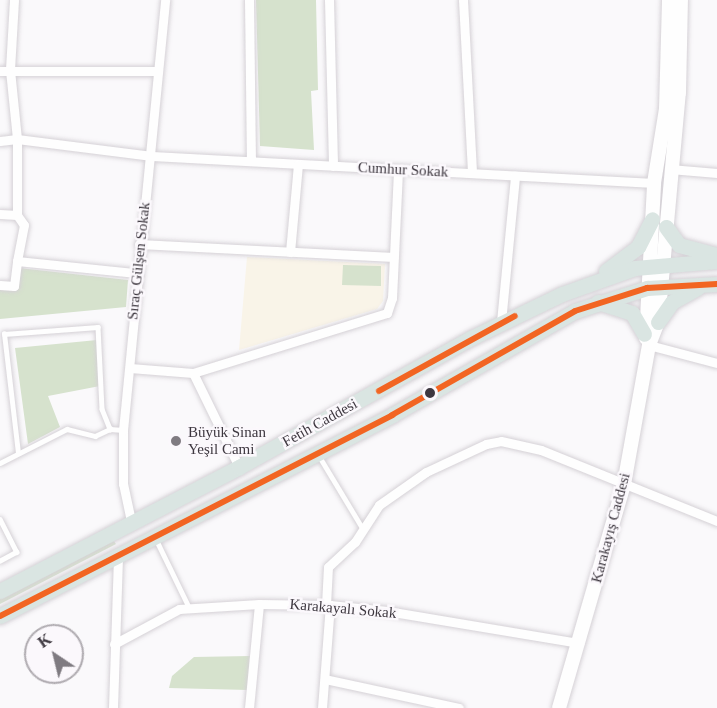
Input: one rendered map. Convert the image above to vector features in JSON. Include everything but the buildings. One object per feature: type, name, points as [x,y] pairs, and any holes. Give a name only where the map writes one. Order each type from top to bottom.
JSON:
[{"type":"main road","name":"Karakayış Caddesi","points":[[657,265],[652,219],[654,183],[666,109],[669,0]]},
{"type":"main road","name":"Karakayış Caddesi","points":[[560,708],[624,484],[657,265],[666,227],[679,93],[681,0]]},
{"type":"main road","points":[[586,284],[630,255],[652,219]]},
{"type":"main road","points":[[666,227],[679,245],[717,255]]},
{"type":"main road","name":"Fetih Caddesi","points":[[0,591],[131,521],[239,467],[501,322],[586,284],[657,265],[717,261]]},
{"type":"main road","points":[[658,322],[672,302],[712,284]]},
{"type":"main road","name":"Fetih Caddesi","points":[[0,616],[118,559],[318,453],[575,311],[598,302],[655,287],[712,284]]},
{"type":"main road","name":"Karakayış Caddesi","points":[[647,340],[658,322],[655,287]]},
{"type":"main road","points":[[598,302],[632,313],[647,340]]},
{"type":"street","points":[[0,285],[14,286],[24,225],[17,216],[17,139],[10,70],[14,0]]},
{"type":"street","name":"Sıraç Gülşen Sokak","points":[[131,521],[123,484],[123,430],[130,368],[136,273],[152,156],[165,0]]},
{"type":"street","points":[[249,0],[251,161]]},
{"type":"street","points":[[328,0],[333,166]]},
{"type":"street","points":[[463,0],[472,173]]},
{"type":"street","points":[[0,71],[158,71]]},
{"type":"street","name":"Cumhur Sokak","points":[[0,141],[17,139],[152,156],[654,183]]},
{"type":"street","points":[[290,252],[298,164]]},
{"type":"street","points":[[670,169],[717,173]]},
{"type":"street","points":[[130,368],[194,373],[387,313],[392,298],[398,171]]},
{"type":"street","points":[[501,322],[515,176]]},
{"type":"street","points":[[0,214],[17,216]]},
{"type":"street","points":[[139,244],[394,257]]},
{"type":"street","points":[[17,261],[136,273]]},
{"type":"street","points":[[647,340],[717,363]]},
{"type":"street","points":[[194,373],[239,467]]},
{"type":"street","points":[[322,708],[328,567],[363,530],[379,505],[410,481],[486,444],[501,441],[541,450],[717,521]]},
{"type":"street","points":[[113,708],[118,559]]},
{"type":"street","points":[[249,708],[259,604]]},
{"type":"street","name":"Karakayalı Sokak","points":[[114,644],[179,609],[259,604],[328,605],[579,643]]},
{"type":"street","points":[[325,679],[459,708]]},
{"type":"lane","points":[[18,453],[4,334],[98,327],[102,409],[110,429]]},
{"type":"lane","points":[[0,367],[8,368]]},
{"type":"lane","points":[[0,463],[67,429],[95,436],[110,429],[123,430]]},
{"type":"lane","points":[[318,453],[363,530]]},
{"type":"lane","points":[[0,519],[17,552],[0,561]]},
{"type":"lane","points":[[156,538],[190,609]]},
{"type":"shaded area","points":[[247,257],[385,264],[383,301],[377,309],[239,350]]},
{"type":"green space","points":[[256,0],[316,0],[318,90],[311,91],[314,150],[260,146]]},
{"type":"green space","points":[[343,265],[381,266],[381,286],[342,285]]},
{"type":"green space","points":[[19,268],[128,280],[126,307],[0,319],[0,289],[18,290]]},
{"type":"green space","points":[[97,340],[100,386],[48,396],[60,427],[28,444],[15,348]]},
{"type":"green space","points":[[113,540],[116,544],[0,604],[0,598]]},
{"type":"green space","points":[[250,656],[248,690],[169,688],[172,676],[194,657]]},
{"type":"transit line","points":[[0,616],[392,415],[575,311],[647,288],[717,284]]},
{"type":"transit line","points":[[379,391],[515,316]]},
{"type":"place","name":"Büyük Sinan Yeşil Cami","points":[[176,441]]}]
